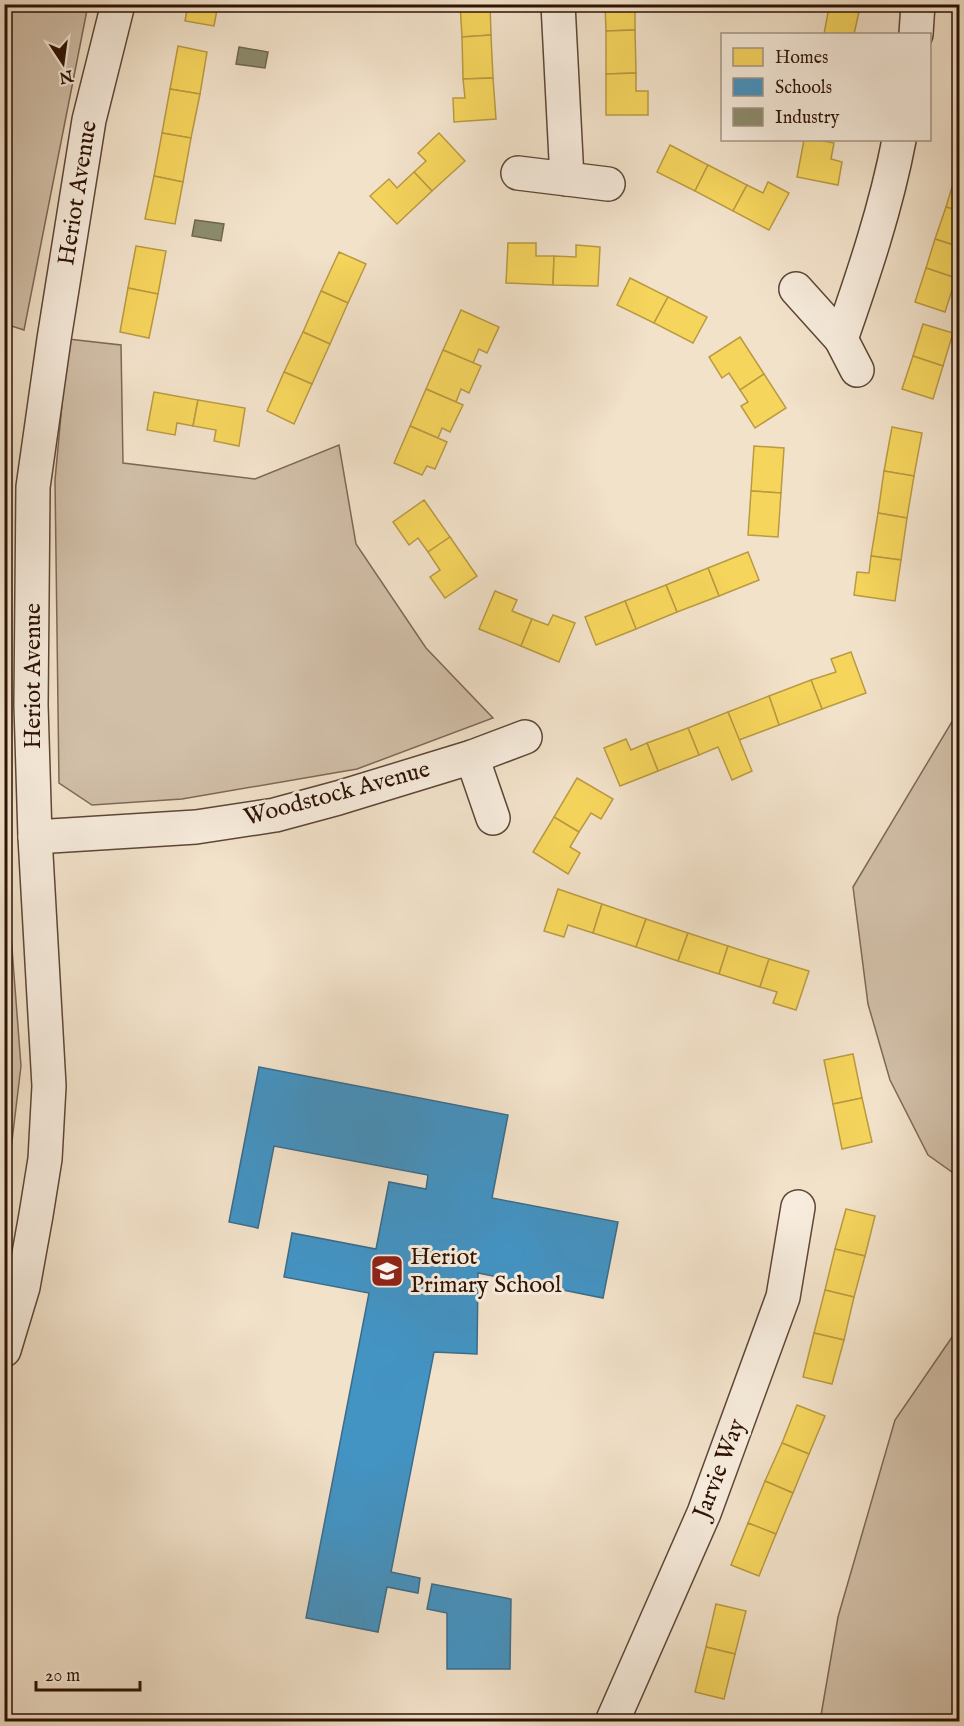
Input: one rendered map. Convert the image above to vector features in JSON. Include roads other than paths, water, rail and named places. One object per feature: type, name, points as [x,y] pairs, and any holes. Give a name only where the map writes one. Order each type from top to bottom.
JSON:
[{"type":"street","name":"Heriot Avenue","points":[[4,1350],[23,1287],[45,1159],[49,1086],[35,837],[31,705],[33,487],[89,120],[118,4]]},
{"type":"street","points":[[558,4],[567,179]]},
{"type":"street","points":[[916,33],[918,4]]},
{"type":"street","points":[[842,339],[867,266],[891,181],[899,141]]},
{"type":"street","points":[[518,173],[608,184]]},
{"type":"street","points":[[796,289],[842,339],[857,370]]},
{"type":"street","name":"Woodstock Avenue","points":[[35,837],[196,827],[276,814],[338,798],[472,757],[525,737]]},
{"type":"street","points":[[472,757],[493,818]]},
{"type":"street","name":"Jarvie Way","points":[[612,1722],[704,1513],[780,1307],[798,1207]]},
{"type":"place","name":"Heriot Primary School","points":[[387,1271]]}]
